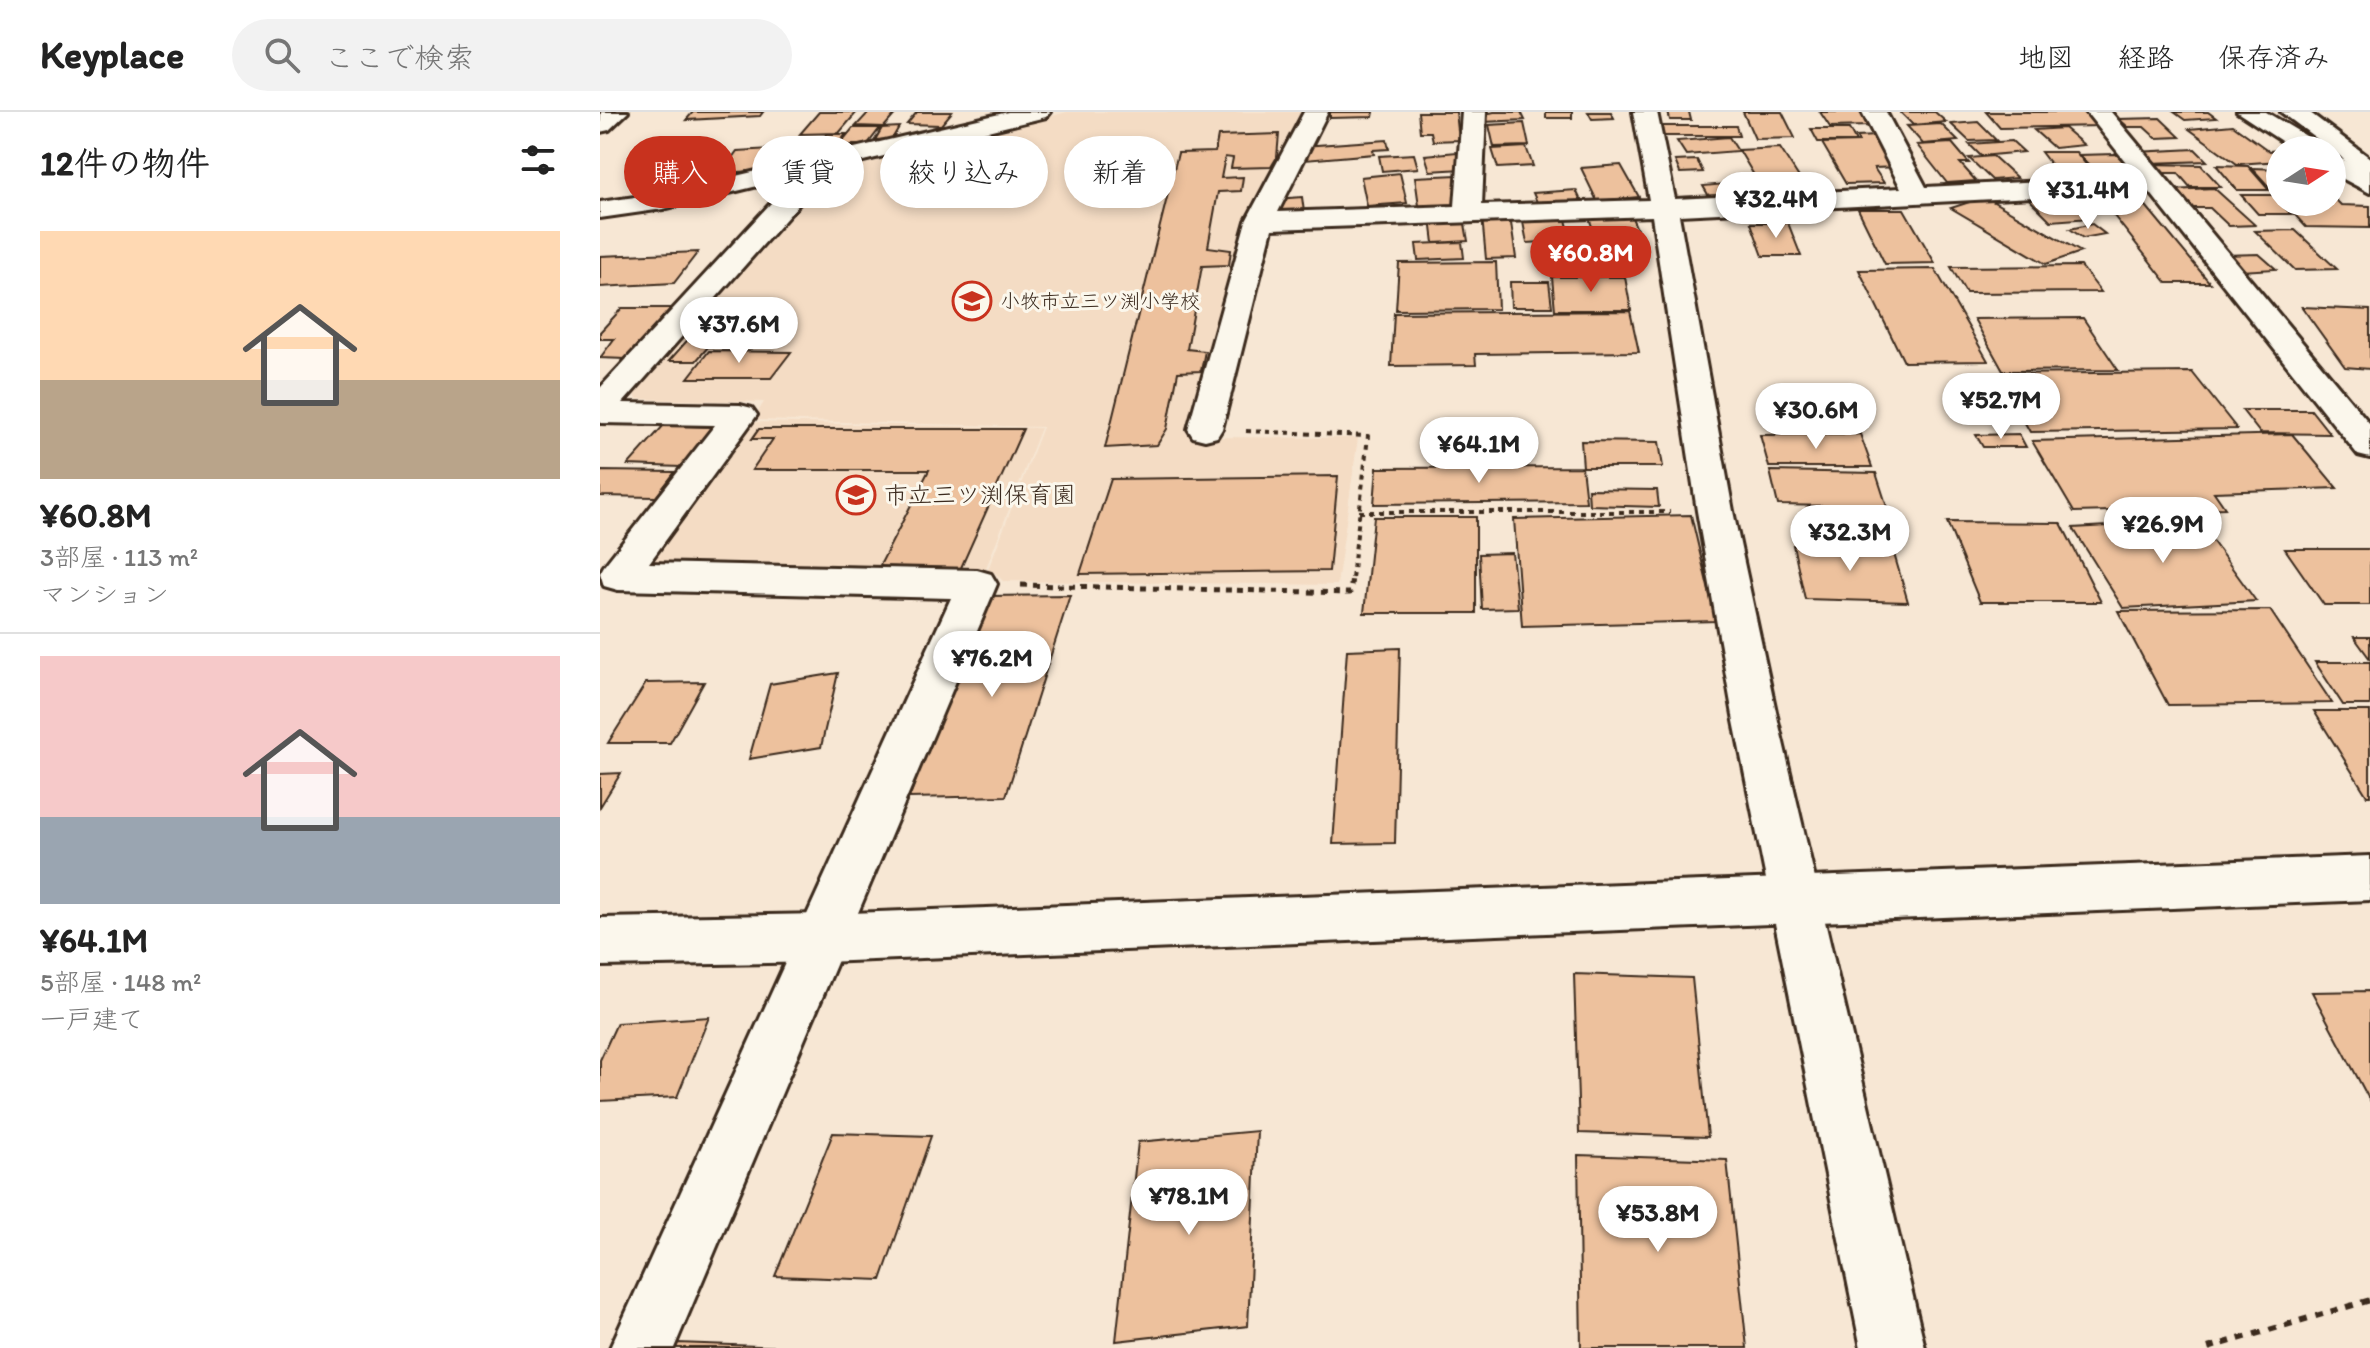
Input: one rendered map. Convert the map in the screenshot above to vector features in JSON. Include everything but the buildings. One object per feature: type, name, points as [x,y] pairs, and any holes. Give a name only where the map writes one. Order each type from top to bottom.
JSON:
[{"type":"main road","points":[[600,125],[616,112]]},
{"type":"main road","points":[[864,151],[964,122],[1038,112]]},
{"type":"main road","points":[[1205,429],[1260,221],[1316,112]]},
{"type":"main road","points":[[1468,214],[1474,112]]},
{"type":"main road","points":[[1645,112],[1665,208],[1715,512],[1794,898],[1893,1348]]},
{"type":"main road","points":[[1874,112],[1918,196]]},
{"type":"main road","points":[[2098,112],[2370,447]]},
{"type":"main road","points":[[2249,112],[2289,136]]},
{"type":"main road","points":[[2293,112],[2349,151],[2370,172]]},
{"type":"main road","points":[[2346,170],[2370,185]]},
{"type":"main road","points":[[1260,221],[1665,208],[2156,183]]},
{"type":"main road","points":[[600,210],[624,206]]},
{"type":"main road","points":[[600,238],[632,208]]},
{"type":"main road","points":[[600,410],[781,208]]},
{"type":"main road","points":[[600,410],[740,415],[618,576],[977,584],[642,1348]]},
{"type":"main road","points":[[600,942],[824,938],[2370,878]]},
{"type":"path","points":[[977,584],[1350,593],[1368,436],[1205,429]]},
{"type":"path","points":[[1359,512],[1715,512]]},
{"type":"path","points":[[2208,1348],[2370,1300]]},
{"type":"shaded area","name":"小牧市立三ツ渕小学校","points":[[1067,112],[1308,112],[1195,437],[1358,438],[1337,585],[1003,581],[995,573],[987,572],[1043,427],[753,420],[764,402],[637,399],[633,391],[794,208],[864,208],[864,164],[880,160],[880,208],[1048,208],[1048,136],[974,136]]},
{"type":"shaded area","name":"市立三ツ渕保育園","points":[[751,422],[1041,428],[984,573],[654,569],[650,561]]},
{"type":"place","name":"小牧市立三ツ渕小学校","points":[[972,301]]},
{"type":"place","name":"市立三ツ渕保育園","points":[[856,495]]}]
